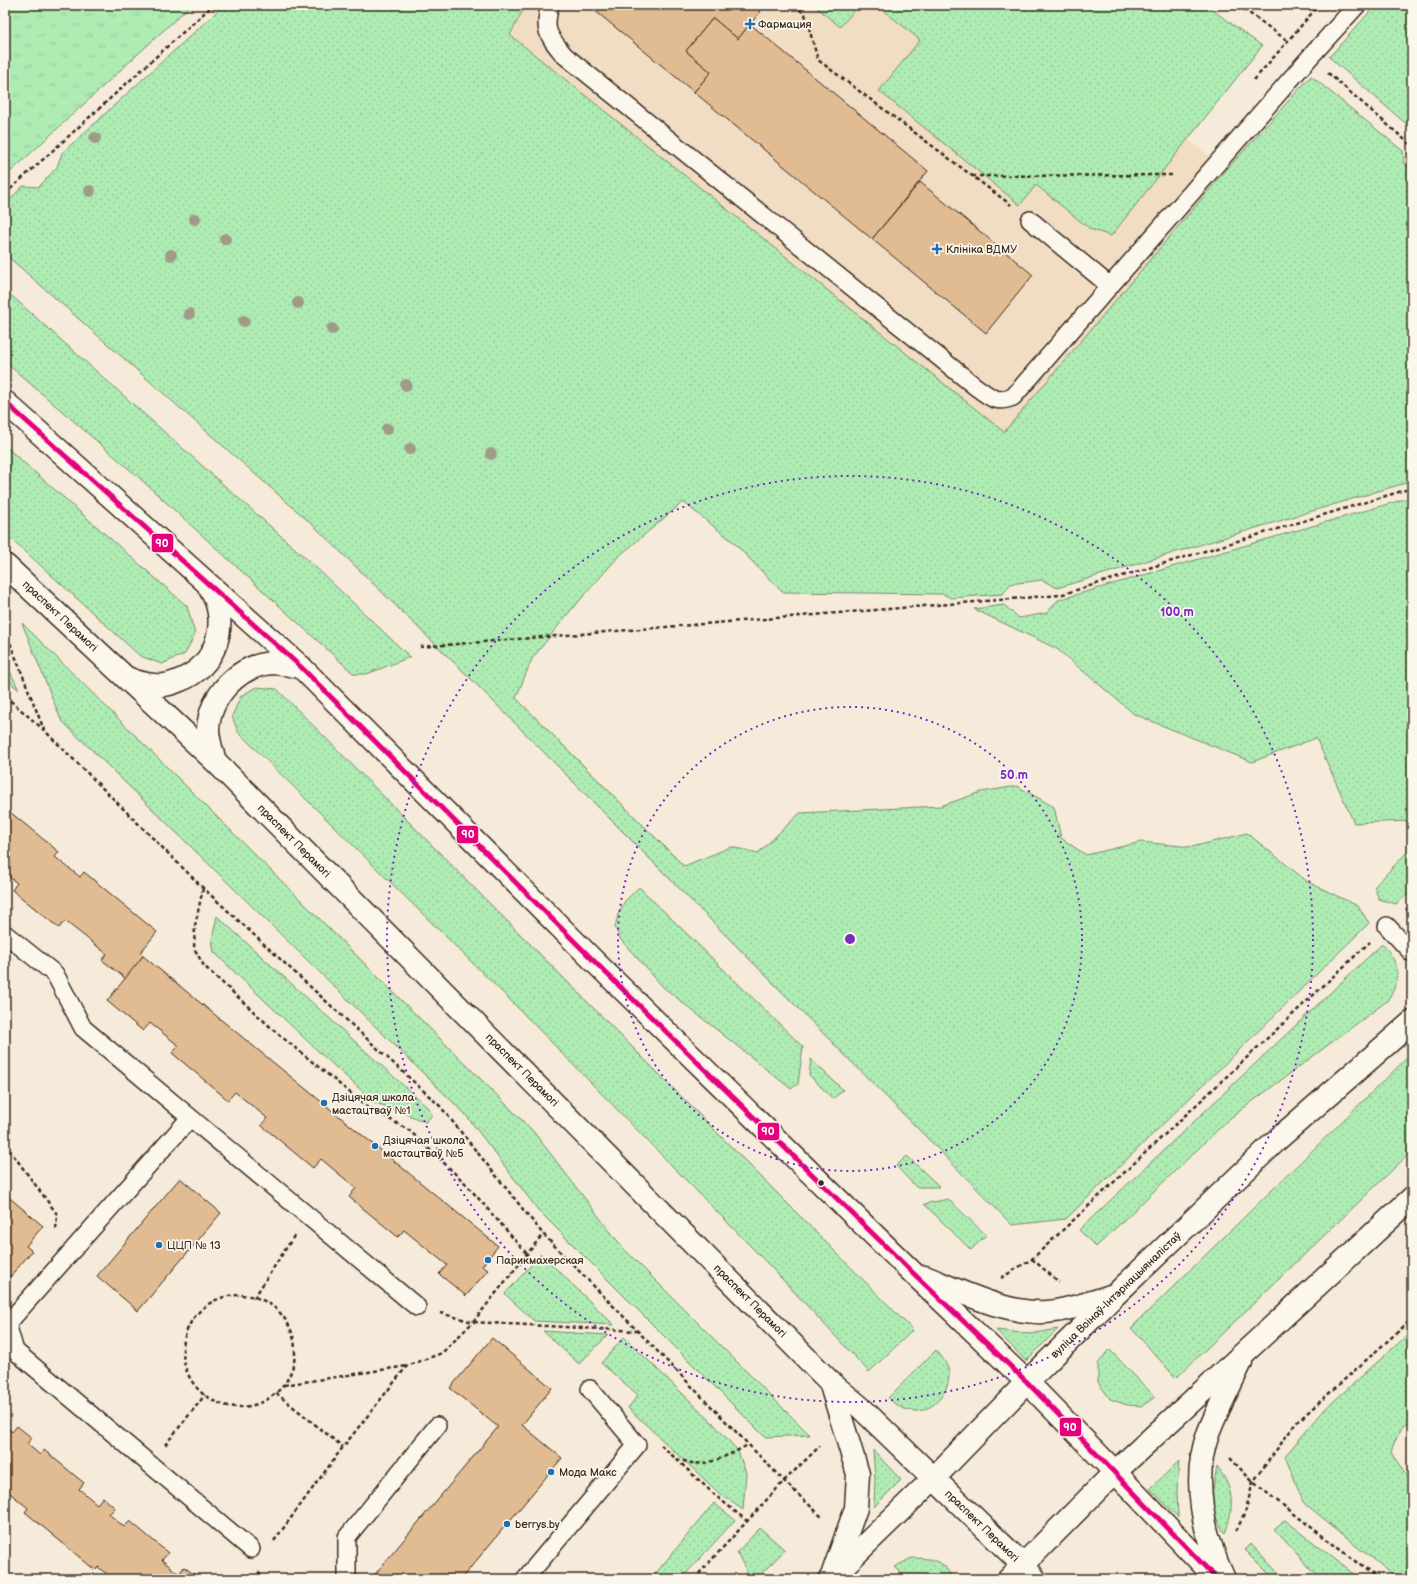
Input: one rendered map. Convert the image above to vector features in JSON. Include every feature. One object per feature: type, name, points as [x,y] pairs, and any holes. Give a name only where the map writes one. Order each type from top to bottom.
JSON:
[{"type":"main road","points":[[5,402],[301,667],[603,970],[912,1272],[1027,1382],[1217,1579]]},
{"type":"main road","name":"праспект Перамогі","points":[[5,565],[215,762],[830,1382],[860,1407],[933,1479],[1022,1574]]},
{"type":"main road","points":[[124,676],[139,683],[155,686],[172,684],[187,678],[200,668],[210,656],[217,642],[220,626],[219,610],[214,595],[206,582]]},
{"type":"main road","points":[[215,762],[210,745],[208,728],[211,712],[218,696],[229,683],[241,673],[255,666],[270,663],[301,667]]},
{"type":"main road","name":"вуліца Воінаў-Інтэрнацыяналістаў","points":[[831,1578],[933,1479],[1027,1382],[1115,1295],[1279,1138],[1412,1022]]},
{"type":"main road","points":[[1022,1574],[1115,1472],[1412,1198]]},
{"type":"main road","points":[[912,1272],[974,1296],[1019,1311],[1054,1311],[1115,1295]]},
{"type":"main road","points":[[1224,1579],[1214,1558],[1203,1512],[1200,1470],[1208,1435],[1244,1354]]},
{"type":"main road","points":[[830,1382],[858,1474],[856,1508],[831,1578]]},
{"type":"lane","points":[[550,5],[546,20],[549,36],[564,55],[970,382],[994,399],[1003,401],[1013,397],[1357,5]]},
{"type":"lane","points":[[1030,220],[1110,286]]},
{"type":"lane","points":[[1387,926],[1412,953]]},
{"type":"lane","points":[[5,934],[55,974],[84,1028],[416,1307]]},
{"type":"lane","points":[[190,1118],[6,1323],[15,1351],[251,1549]]},
{"type":"lane","points":[[525,1579],[637,1445],[590,1389]]},
{"type":"lane","points":[[347,1579],[347,1537],[437,1426]]},
{"type":"path","points":[[5,194],[214,5]]},
{"type":"path","points":[[794,5],[805,14],[818,60],[1030,220]]},
{"type":"path","points":[[972,176],[1174,175]]},
{"type":"path","points":[[420,647],[1060,595],[1412,488]]},
{"type":"path","points":[[5,630],[44,730]]},
{"type":"path","points":[[5,696],[44,730],[203,888],[440,1106],[543,1234],[748,1445],[825,1520]]},
{"type":"path","points":[[203,888],[194,926],[194,948],[204,966],[277,1032],[365,1105],[410,1131],[464,1183],[527,1254]]},
{"type":"path","points":[[1000,1278],[1032,1259],[1387,926],[1412,905]]},
{"type":"path","points":[[5,1144],[56,1214],[56,1269]]},
{"type":"path","points":[[254,1298],[307,1216]]},
{"type":"path","points":[[283,1385],[407,1366],[442,1353],[473,1322],[543,1234]]},
{"type":"path","points":[[1032,1259],[1061,1284]]},
{"type":"path","points":[[232,1296],[254,1298],[264,1301],[273,1307],[287,1324],[292,1334],[294,1355],[291,1371],[283,1385],[267,1400],[257,1404],[235,1407],[214,1401],[205,1396],[190,1379],[186,1369],[183,1348],[189,1326],[195,1317],[202,1309],[221,1298],[232,1296]]},
{"type":"path","points":[[416,1307],[473,1322],[637,1331]]},
{"type":"path","points":[[1233,1537],[1244,1514],[1253,1482],[1296,1422],[1412,1319]]},
{"type":"path","points":[[272,1543],[343,1447],[407,1366]]},
{"type":"path","points":[[276,1393],[343,1447]]},
{"type":"path","points":[[150,1465],[205,1396]]},
{"type":"path","points":[[659,1443],[716,1496],[747,1521]]},
{"type":"path","points":[[676,1458],[693,1463],[704,1462],[734,1453],[748,1445]]},
{"type":"path","points":[[694,1579],[784,1481],[820,1446]]},
{"type":"path","points":[[1229,1457],[1253,1482],[1378,1579]]},
{"type":"shaded area","name":"Клініка ВДМУ","points":[[407,5],[1024,5],[1230,173],[991,455]]},
{"type":"green space","points":[[5,5],[191,5],[5,177]]},
{"type":"green space","points":[[224,5],[523,5],[524,8],[510,35],[1004,432],[1227,169],[1311,76],[1403,151],[1404,163],[1412,170],[1412,481],[1057,588],[1042,580],[1010,584],[1003,594],[951,598],[943,594],[782,592],[732,541],[683,502],[618,557],[566,616],[532,659],[516,698],[684,866],[731,847],[758,853],[800,813],[941,806],[981,792],[1017,786],[1054,807],[1061,838],[1086,855],[1141,842],[1192,847],[1247,833],[1308,882],[1358,906],[1369,923],[1066,1219],[1012,1225],[476,684],[314,526],[5,254],[5,205],[23,186],[39,187],[57,167],[62,153]]},
{"type":"green space","points":[[814,5],[859,5],[840,27]]},
{"type":"green space","points":[[877,5],[1206,5],[1262,46],[1111,236],[1090,229],[1036,185],[1020,205],[879,91],[920,40]]},
{"type":"green space","points":[[1376,5],[1412,5],[1412,129],[1329,57]]},
{"type":"green space","points":[[5,290],[308,560],[410,657],[367,674],[354,674],[136,475],[5,362]]},
{"type":"green space","points":[[5,446],[187,606],[195,634],[185,654],[162,664],[140,656],[5,533]]},
{"type":"green space","points":[[1412,497],[1412,821],[1354,823],[1316,738],[1252,762],[1134,714],[1057,649],[974,609],[1004,605],[1019,618],[1047,613],[1058,600]]},
{"type":"green space","points":[[22,623],[533,1131],[623,1248],[810,1435],[765,1437],[538,1210],[465,1114],[61,720]]},
{"type":"green space","points":[[5,661],[19,690],[5,678]]},
{"type":"green space","points":[[256,687],[277,689],[913,1330],[869,1372],[767,1263],[512,1002],[238,732],[232,716],[241,696]]},
{"type":"green space","points":[[1412,847],[1412,891],[1396,904],[1379,899],[1374,887]]},
{"type":"green space","points":[[639,887],[803,1047],[798,1084],[791,1089],[663,987],[621,940],[615,928],[618,914],[625,901]]},
{"type":"green space","points":[[217,916],[428,1108],[432,1115],[426,1122],[374,1102],[225,963],[214,952],[212,939]]},
{"type":"green space","points":[[1382,944],[1395,962],[1397,973],[1396,984],[1387,1001],[1229,1119],[1096,1247],[1079,1230]]},
{"type":"green space","points":[[1412,1053],[1412,1151],[1176,1378],[1131,1328]]},
{"type":"green space","points":[[811,1059],[843,1090],[833,1099],[809,1075]]},
{"type":"green space","points":[[907,1156],[940,1187],[916,1187],[896,1166]]},
{"type":"green space","points":[[948,1199],[986,1235],[971,1250],[924,1204]]},
{"type":"green space","points":[[541,1254],[614,1325],[534,1321],[505,1294]]},
{"type":"green space","points":[[1058,1329],[1026,1361],[996,1330],[1030,1334]]},
{"type":"green space","points":[[543,1331],[608,1335],[579,1364]]},
{"type":"green space","points":[[1412,1331],[1412,1420],[1400,1430],[1391,1452],[1412,1485],[1412,1579],[1398,1579],[1303,1502],[1285,1456],[1325,1409]]},
{"type":"green space","points":[[624,1337],[713,1423],[738,1451],[746,1473],[743,1510],[720,1494],[628,1408],[638,1395],[601,1363]]},
{"type":"green space","points":[[1109,1349],[1155,1397],[1142,1406],[1127,1405],[1110,1399],[1098,1382],[1098,1364]]},
{"type":"green space","points":[[936,1350],[943,1358],[949,1371],[949,1375],[945,1390],[936,1403],[930,1407],[915,1411],[902,1408],[888,1398]]},
{"type":"green space","points":[[873,1450],[901,1480],[874,1507],[875,1479]]},
{"type":"green space","points":[[1179,1461],[1177,1489],[1178,1517],[1150,1489]]},
{"type":"green space","points":[[1217,1467],[1227,1483],[1231,1499],[1230,1515],[1225,1534],[1214,1514],[1212,1494]]},
{"type":"green space","points":[[714,1503],[735,1520],[681,1579],[651,1579]]},
{"type":"green space","points":[[1285,1520],[1360,1579],[1320,1579],[1274,1529]]},
{"type":"green space","points":[[760,1528],[785,1550],[756,1579],[750,1579],[737,1552]]},
{"type":"green space","points":[[1251,1544],[1284,1579],[1274,1579],[1245,1550]]},
{"type":"green space","points":[[912,1558],[932,1560],[941,1563],[953,1579],[907,1579],[894,1567]]},
{"type":"building","points":[[597,5],[754,5],[761,11],[738,39],[713,18],[686,51],[711,72],[694,92],[593,9]]},
{"type":"building","points":[[713,18],[738,39],[750,24],[928,171],[872,239],[694,92],[711,72],[686,51]]},
{"type":"building","points":[[920,182],[1033,275],[986,333],[872,239]]},
{"type":"building","points":[[5,808],[59,852],[55,857],[80,877],[84,872],[157,932],[140,953],[143,956],[126,979],[102,960],[107,954],[65,921],[59,928],[12,890],[17,883],[5,874]]},
{"type":"building","points":[[143,956],[498,1246],[482,1266],[488,1270],[466,1296],[439,1274],[447,1265],[404,1230],[398,1237],[349,1197],[356,1188],[321,1159],[313,1168],[261,1125],[267,1118],[235,1092],[228,1100],[172,1053],[179,1046],[150,1023],[143,1031],[107,1001]]},
{"type":"building","name":"ЦЦП № 13","points":[[180,1178],[221,1213],[138,1311],[97,1276]]},
{"type":"building","points":[[5,1194],[43,1226],[26,1246],[32,1251],[10,1277],[5,1273]]},
{"type":"building","points":[[492,1338],[552,1388],[522,1425],[562,1458],[461,1579],[371,1579],[498,1427],[450,1388]]},
{"type":"building","points":[[5,1426],[12,1432],[17,1426],[32,1438],[27,1444],[40,1455],[44,1450],[84,1483],[79,1489],[97,1504],[103,1497],[115,1508],[109,1514],[124,1527],[130,1521],[168,1553],[162,1560],[179,1574],[184,1567],[195,1575],[192,1579],[113,1579],[98,1567],[95,1570],[25,1512],[28,1508],[6,1490],[5,1492]]},
{"type":"transit line","name":"90","points":[[5,402],[301,667],[603,970],[912,1272],[1027,1382],[1217,1579]]},
{"type":"place","name":"Фармация","points":[[750,24]]},
{"type":"place","name":"Клініка ВДМУ","points":[[937,249]]},
{"type":"place","name":"Дзіцячая школа мастацтваў №1","points":[[324,1103]]},
{"type":"place","name":"Дзіцячая школа мастацтваў №5","points":[[375,1146]]},
{"type":"place","name":"ЦЦП № 13","points":[[159,1245]]},
{"type":"place","name":"Парикмахерская","points":[[488,1260]]},
{"type":"place","name":"Мода Макс","points":[[551,1472]]},
{"type":"place","name":"berrys.by","points":[[507,1524]]}]
